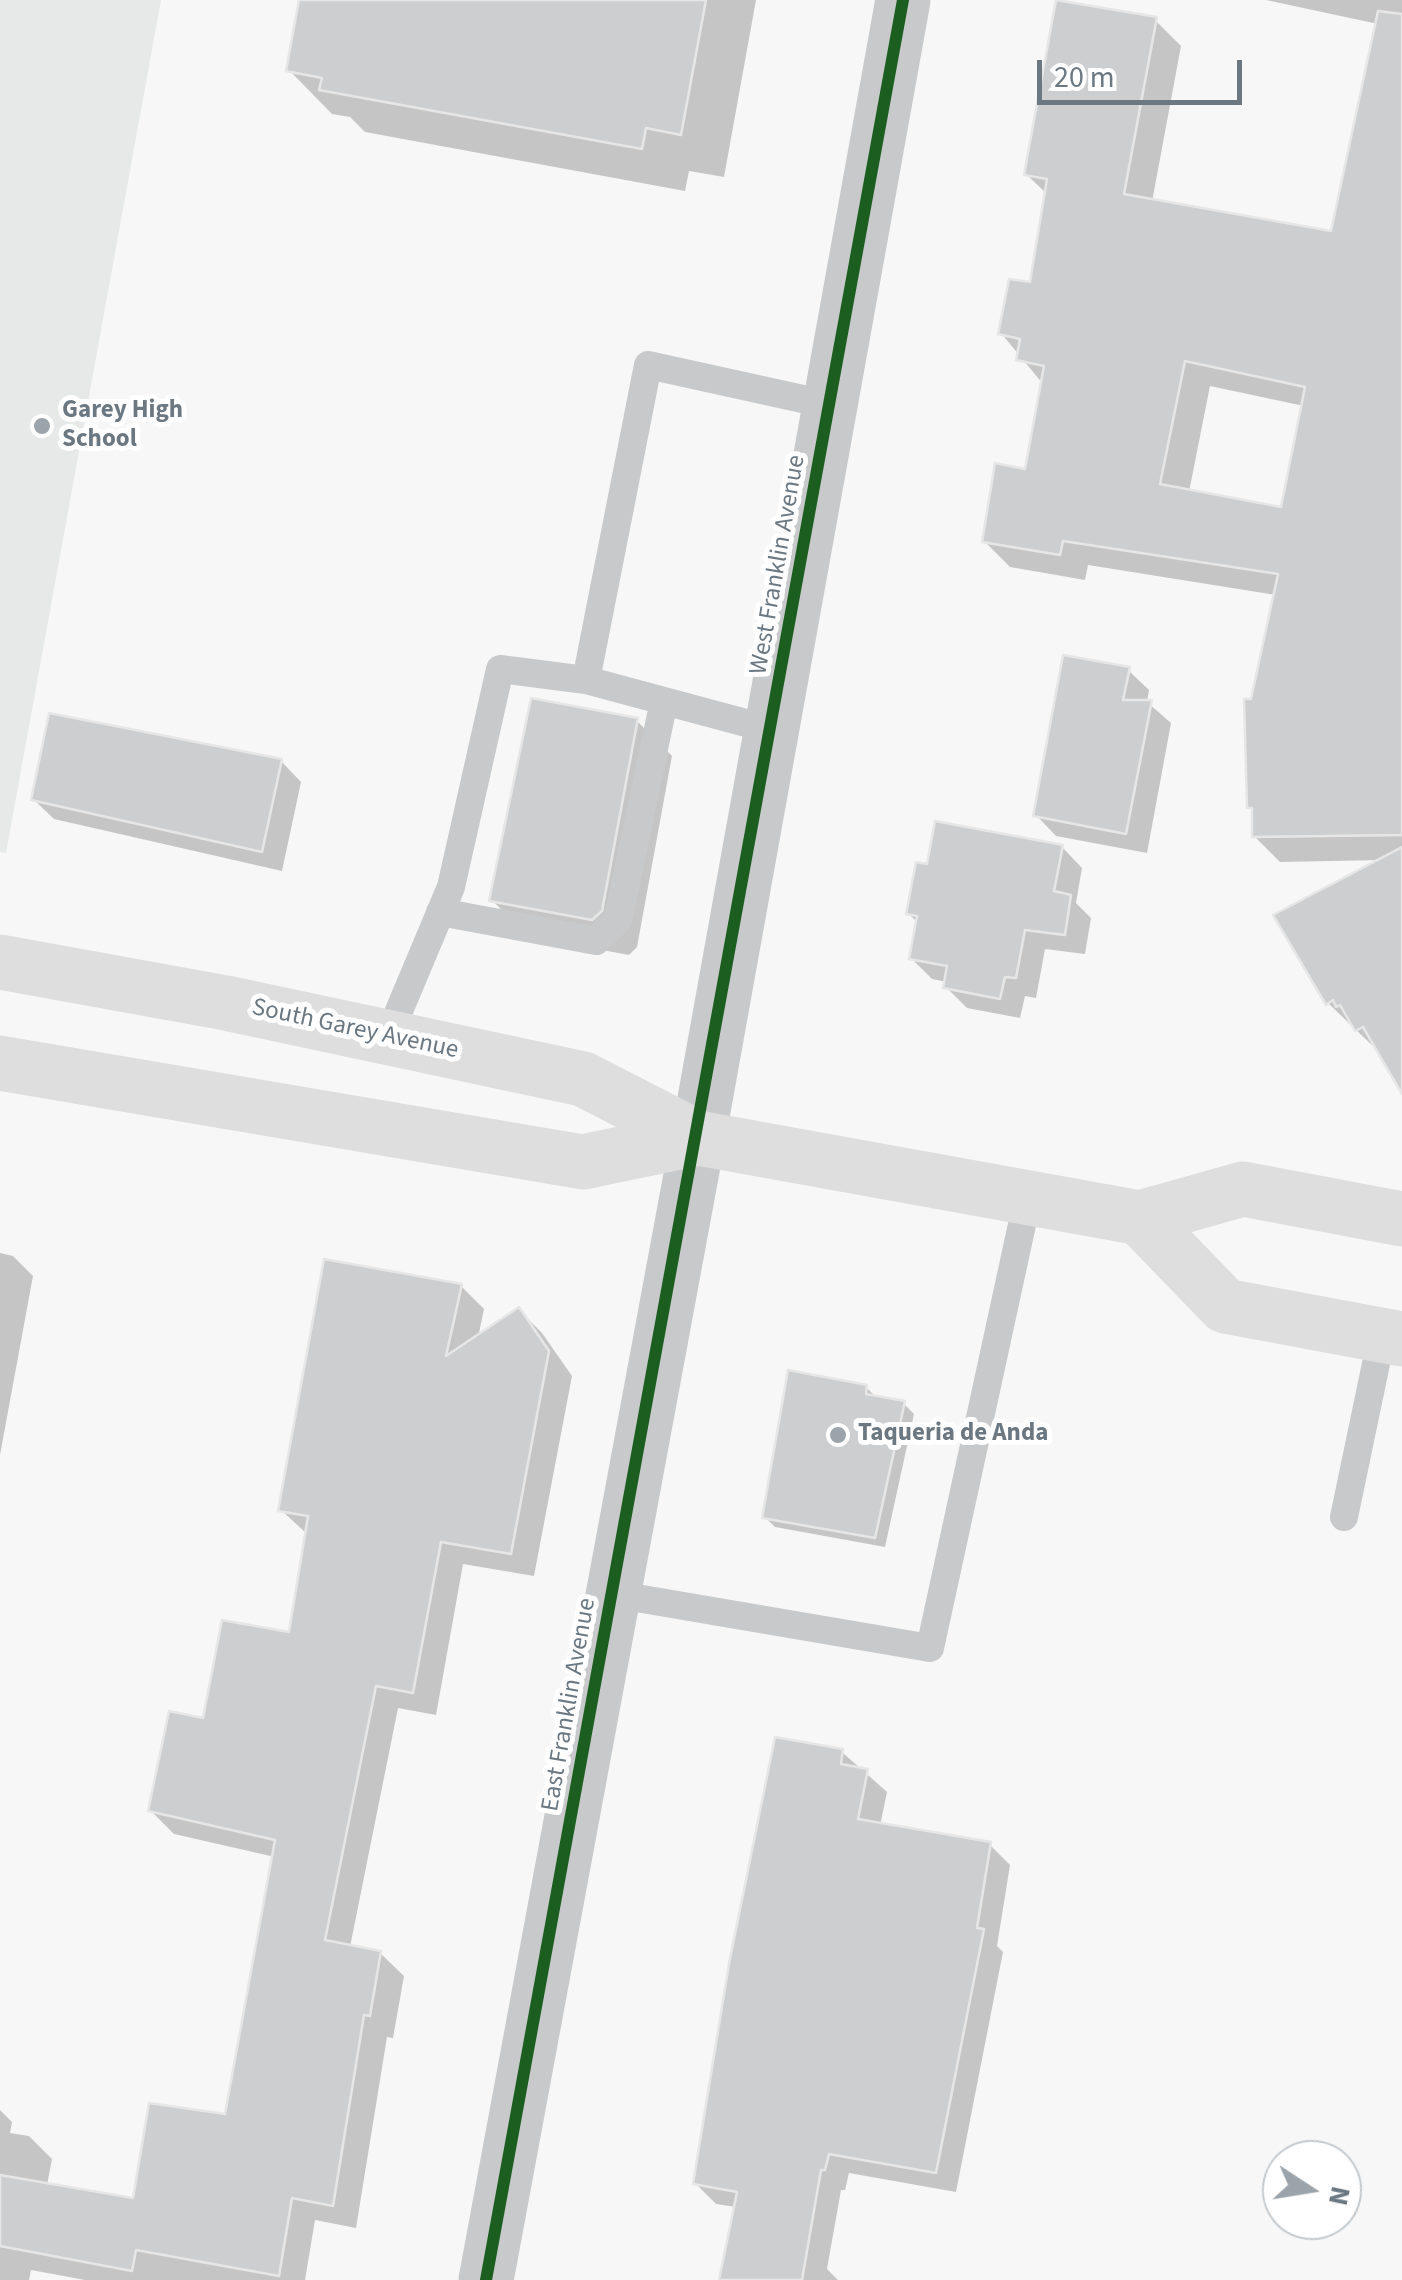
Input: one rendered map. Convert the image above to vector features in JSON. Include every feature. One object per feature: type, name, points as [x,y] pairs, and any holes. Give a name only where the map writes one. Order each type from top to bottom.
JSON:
[{"type":"main road","name":"South Garey Avenue","points":[[0,962],[583,1079],[698,1138],[1140,1218],[1243,1189],[1402,1219]]},
{"type":"main road","name":"South Garey Avenue","points":[[0,1063],[582,1162],[698,1138]]},
{"type":"main road","points":[[1140,1218],[1225,1306],[1392,1337]]},
{"type":"street","name":"West Franklin Avenue","points":[[698,1138],[903,0]]},
{"type":"street","name":"East Franklin Avenue","points":[[486,2280],[698,1138]]},
{"type":"lane","points":[[586,680],[648,365],[830,406]]},
{"type":"lane","points":[[388,1037],[452,887],[500,669],[586,680],[772,730]]},
{"type":"lane","points":[[440,912],[596,941],[618,920],[664,701]]},
{"type":"lane","points":[[614,1594],[930,1648],[1028,1198]]},
{"type":"lane","points":[[1344,1517],[1392,1337]]},
{"type":"shaded area","name":"Garey High School","points":[[0,0],[161,0],[6,853],[0,852]]},
{"type":"building","points":[[299,0],[706,0],[681,135],[646,128],[642,149],[319,90],[322,78],[286,71]]},
{"type":"building","points":[[1056,0],[1157,17],[1124,194],[1331,231],[1378,11],[1402,14],[1402,835],[1252,837],[1252,808],[1247,808],[1244,699],[1251,699],[1278,574],[1063,541],[1060,555],[982,542],[995,463],[1025,469],[1044,366],[1016,360],[1020,339],[998,334],[1009,279],[1030,282],[1047,179],[1024,175]],"holes":[[[1185,361],[1305,387],[1281,507],[1160,484]]]},
{"type":"building","points":[[1063,655],[1130,667],[1123,700],[1152,700],[1126,834],[1033,816]]},
{"type":"building","points":[[531,698],[638,718],[602,911],[592,920],[489,901]]},
{"type":"building","points":[[49,713],[282,759],[262,852],[31,800]]},
{"type":"building","points":[[935,821],[1063,845],[1054,891],[1071,895],[1065,935],[1025,930],[1016,978],[1005,977],[1000,999],[943,988],[947,966],[909,959],[917,916],[906,914],[916,862],[927,864]]},
{"type":"building","points":[[1402,847],[1402,1094],[1363,1027],[1355,1031],[1333,1000],[1326,1005],[1273,915]]},
{"type":"building","points":[[324,1259],[462,1284],[446,1356],[519,1307],[549,1351],[511,1554],[441,1542],[413,1693],[376,1686],[325,1940],[381,1951],[370,2016],[364,2015],[333,2206],[292,2198],[279,2276],[136,2250],[132,2271],[0,2246],[0,2175],[133,2198],[149,2103],[225,2114],[275,1840],[148,1811],[169,1711],[203,1718],[222,1620],[289,1632],[308,1516],[278,1511]]},
{"type":"building","name":"Taqueria de Anda","points":[[788,1370],[867,1385],[866,1394],[905,1401],[875,1538],[762,1518]]},
{"type":"building","points":[[775,1737],[843,1749],[841,1764],[868,1769],[858,1819],[991,1842],[977,1928],[984,1929],[936,2173],[829,2154],[825,2170],[821,2170],[802,2280],[719,2280],[737,2192],[693,2184],[729,1964]]},
{"type":"cycle path","points":[[486,2280],[903,0]]},
{"type":"place","name":"Garey High School","points":[[42,426]]},
{"type":"place","name":"Taqueria de Anda","points":[[838,1435]]}]
